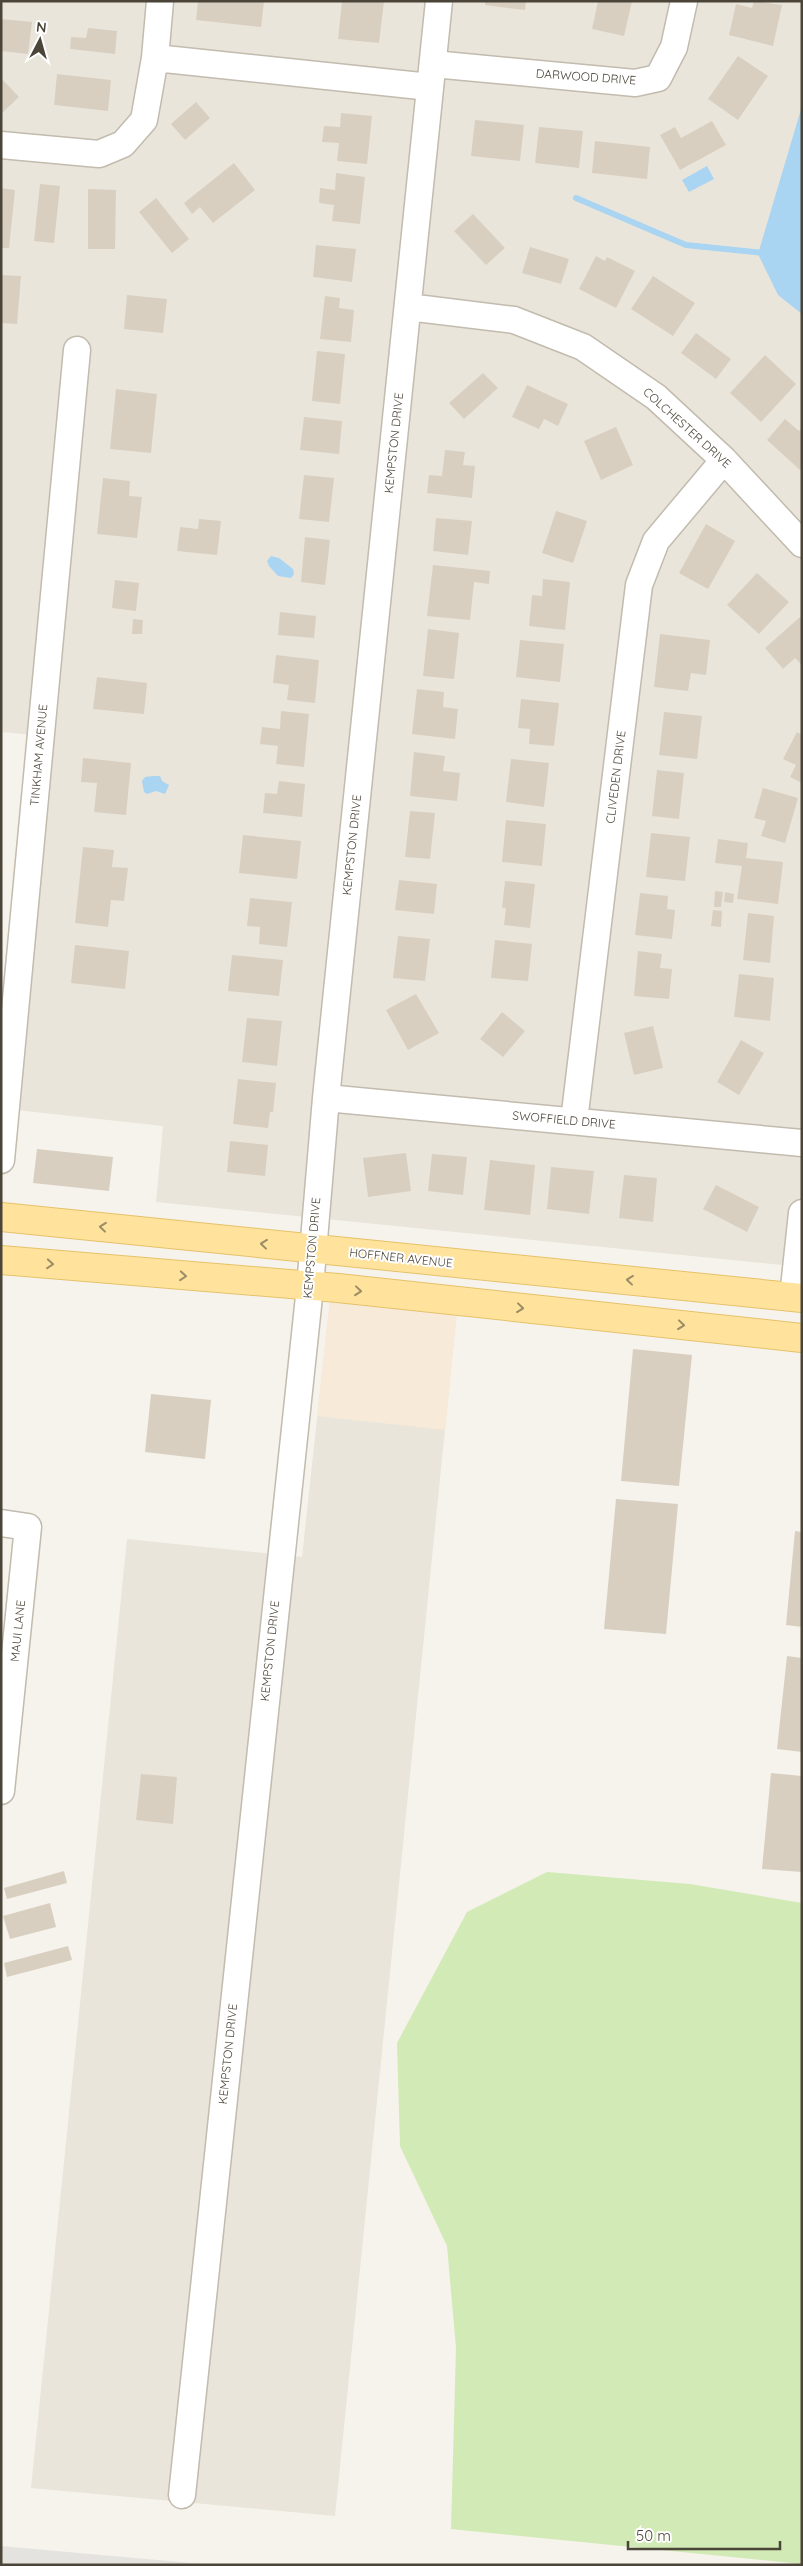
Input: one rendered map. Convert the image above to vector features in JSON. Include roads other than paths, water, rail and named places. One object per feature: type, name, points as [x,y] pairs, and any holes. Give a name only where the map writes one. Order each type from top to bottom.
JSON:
[{"type":"main road","name":"HOFFNER AVENUE","points":[[1,1216],[799,1303]]},
{"type":"main road","points":[[1,1260],[310,1287],[802,1338]]},
{"type":"main road","points":[[742,1332],[754,1317],[767,1311],[799,1303]]},
{"type":"street","points":[[1,145],[36,150],[99,154],[123,144],[144,120],[155,58],[160,1]]},
{"type":"street","name":"KEMPSTON DRIVE","points":[[182,2495],[310,1287],[326,1098],[439,1]]},
{"type":"street","name":"DARWOOD DRIVE","points":[[155,58],[432,76],[635,83],[658,78],[674,47],[684,1]]},
{"type":"street","name":"COLCHESTER DRIVE","points":[[408,307],[514,320],[583,347],[656,397],[724,460],[802,544]]},
{"type":"street","name":"TINKHAM AVENUE","points":[[1,1160],[77,350]]},
{"type":"street","name":"CLIVEDEN DRIVE","points":[[574,1121],[639,585],[656,540],[724,460]]},
{"type":"street","name":"SWOFFIELD DRIVE","points":[[326,1098],[802,1143]]},
{"type":"street","points":[[799,1303],[802,1213]]},
{"type":"street","name":"MAUI LANE","points":[[1,1523],[28,1527],[1,1791]]},
{"type":"water","points":[[802,106],[802,314],[778,295],[758,254]]},
{"type":"water","points":[[707,166],[714,179],[689,192],[682,180]]},
{"type":"water","points":[[271,556],[279,558],[293,569],[294,574],[291,578],[278,576],[267,561]]},
{"type":"water","points":[[160,776],[162,781],[169,785],[165,794],[156,791],[147,794],[144,792],[142,781],[145,777]]},
{"type":"waterway","points":[[576,198],[686,245],[765,253]]}]
